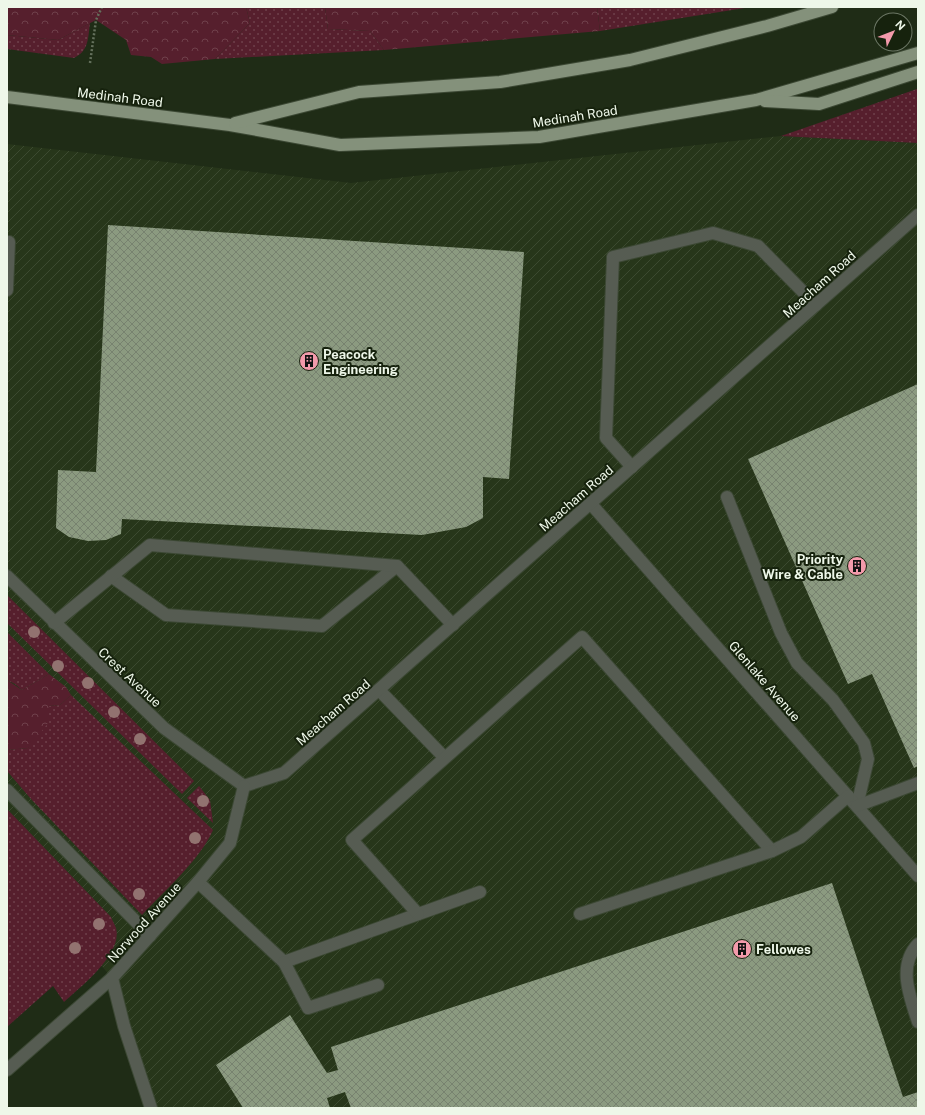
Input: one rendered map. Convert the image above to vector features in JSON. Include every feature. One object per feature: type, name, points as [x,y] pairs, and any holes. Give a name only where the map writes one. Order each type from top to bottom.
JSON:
[{"type":"main road","name":"Medinah Road","points":[[230,124],[359,92],[500,82],[630,60],[766,26],[832,7]]},
{"type":"main road","name":"Medinah Road","points":[[7,97],[230,124],[340,146],[539,137],[756,100],[918,53]]},
{"type":"main road","points":[[756,100],[819,104],[918,72]]},
{"type":"street","name":"Meacham Road","points":[[244,786],[284,773],[918,215]]},
{"type":"street","points":[[632,468],[606,438],[614,257],[712,232],[758,246],[816,305]]},
{"type":"street","points":[[7,290],[9,242]]},
{"type":"street","points":[[727,497],[781,633],[797,663],[833,700],[864,743],[868,759],[857,806]]},
{"type":"street","name":"Glenlake Avenue","points":[[591,504],[918,876]]},
{"type":"street","points":[[54,623],[150,545],[397,566],[453,625]]},
{"type":"street","points":[[112,576],[166,614],[322,626],[397,566]]},
{"type":"street","name":"Crest Avenue","points":[[7,576],[164,728],[244,786]]},
{"type":"street","points":[[418,914],[352,840],[444,757],[582,637],[772,851]]},
{"type":"street","points":[[380,690],[444,757]]},
{"type":"street","points":[[857,806],[918,783]]},
{"type":"street","name":"Norwood Avenue","points":[[152,1108],[124,1026],[112,978],[198,882],[230,843],[244,786]]},
{"type":"street","points":[[7,790],[150,936]]},
{"type":"street","points":[[580,914],[772,851],[801,837],[848,796]]},
{"type":"street","points":[[198,882],[284,962],[308,1008],[378,985]]},
{"type":"street","points":[[284,962],[480,892]]},
{"type":"street","points":[[918,944],[912,950],[906,985],[918,1022]]},
{"type":"street","points":[[7,1070],[112,978]]},
{"type":"path","points":[[90,63],[96,20],[102,7]]},
{"type":"shaded area","points":[[781,136],[918,143],[918,1108],[154,1108],[112,978],[74,934],[7,934],[7,144],[351,183]]},
{"type":"green space","points":[[7,7],[246,7],[250,23],[215,59],[162,64],[151,57],[131,55],[126,40],[96,20],[58,40],[7,35]]},
{"type":"green space","points":[[246,7],[325,7],[328,29],[370,31],[384,50],[215,59],[250,23]]},
{"type":"green space","points":[[325,7],[597,7],[600,31],[384,50],[370,31],[328,29]]},
{"type":"green space","points":[[597,7],[751,7],[600,31]]},
{"type":"green space","points":[[90,23],[87,44],[83,52],[74,58],[7,49],[7,35],[58,40]]},
{"type":"green space","points":[[917,89],[918,143],[781,136]]},
{"type":"green space","points":[[7,595],[194,781],[182,794],[7,623]]},
{"type":"green space","points":[[7,632],[49,674],[22,690],[7,680]]},
{"type":"green space","points":[[49,674],[66,687],[71,695],[60,705],[49,706],[49,722],[28,748],[7,750],[7,680],[22,690]]},
{"type":"green space","points":[[71,695],[213,830],[200,853],[191,864],[142,915],[31,799],[7,771],[7,750],[28,748],[49,706],[60,705]]},
{"type":"green space","points":[[199,786],[210,800],[213,823],[187,798]]},
{"type":"green space","points":[[7,809],[111,917],[116,928],[116,938],[107,959],[99,969],[64,1002],[53,986],[7,1027]]},
{"type":"building","name":"Peacock Engineering","points":[[108,225],[524,252],[509,479],[483,477],[483,518],[466,527],[422,535],[122,519],[121,534],[106,540],[88,541],[69,537],[56,528],[58,470],[96,472]]},
{"type":"building","name":"Priority Wire & Cable","points":[[918,384],[918,766],[914,768],[872,674],[848,684],[748,459]]},
{"type":"building","name":"Fellowes","points":[[832,883],[903,1097],[918,1092],[918,1108],[351,1108],[345,1092],[327,1098],[330,1108],[243,1108],[216,1065],[290,1015],[327,1073],[338,1070],[331,1047]]},
{"type":"place","name":"Peacock Engineering","points":[[309,361]]},
{"type":"place","name":"Priority Wire & Cable","points":[[857,566]]},
{"type":"place","name":"Fellowes","points":[[742,949]]}]
